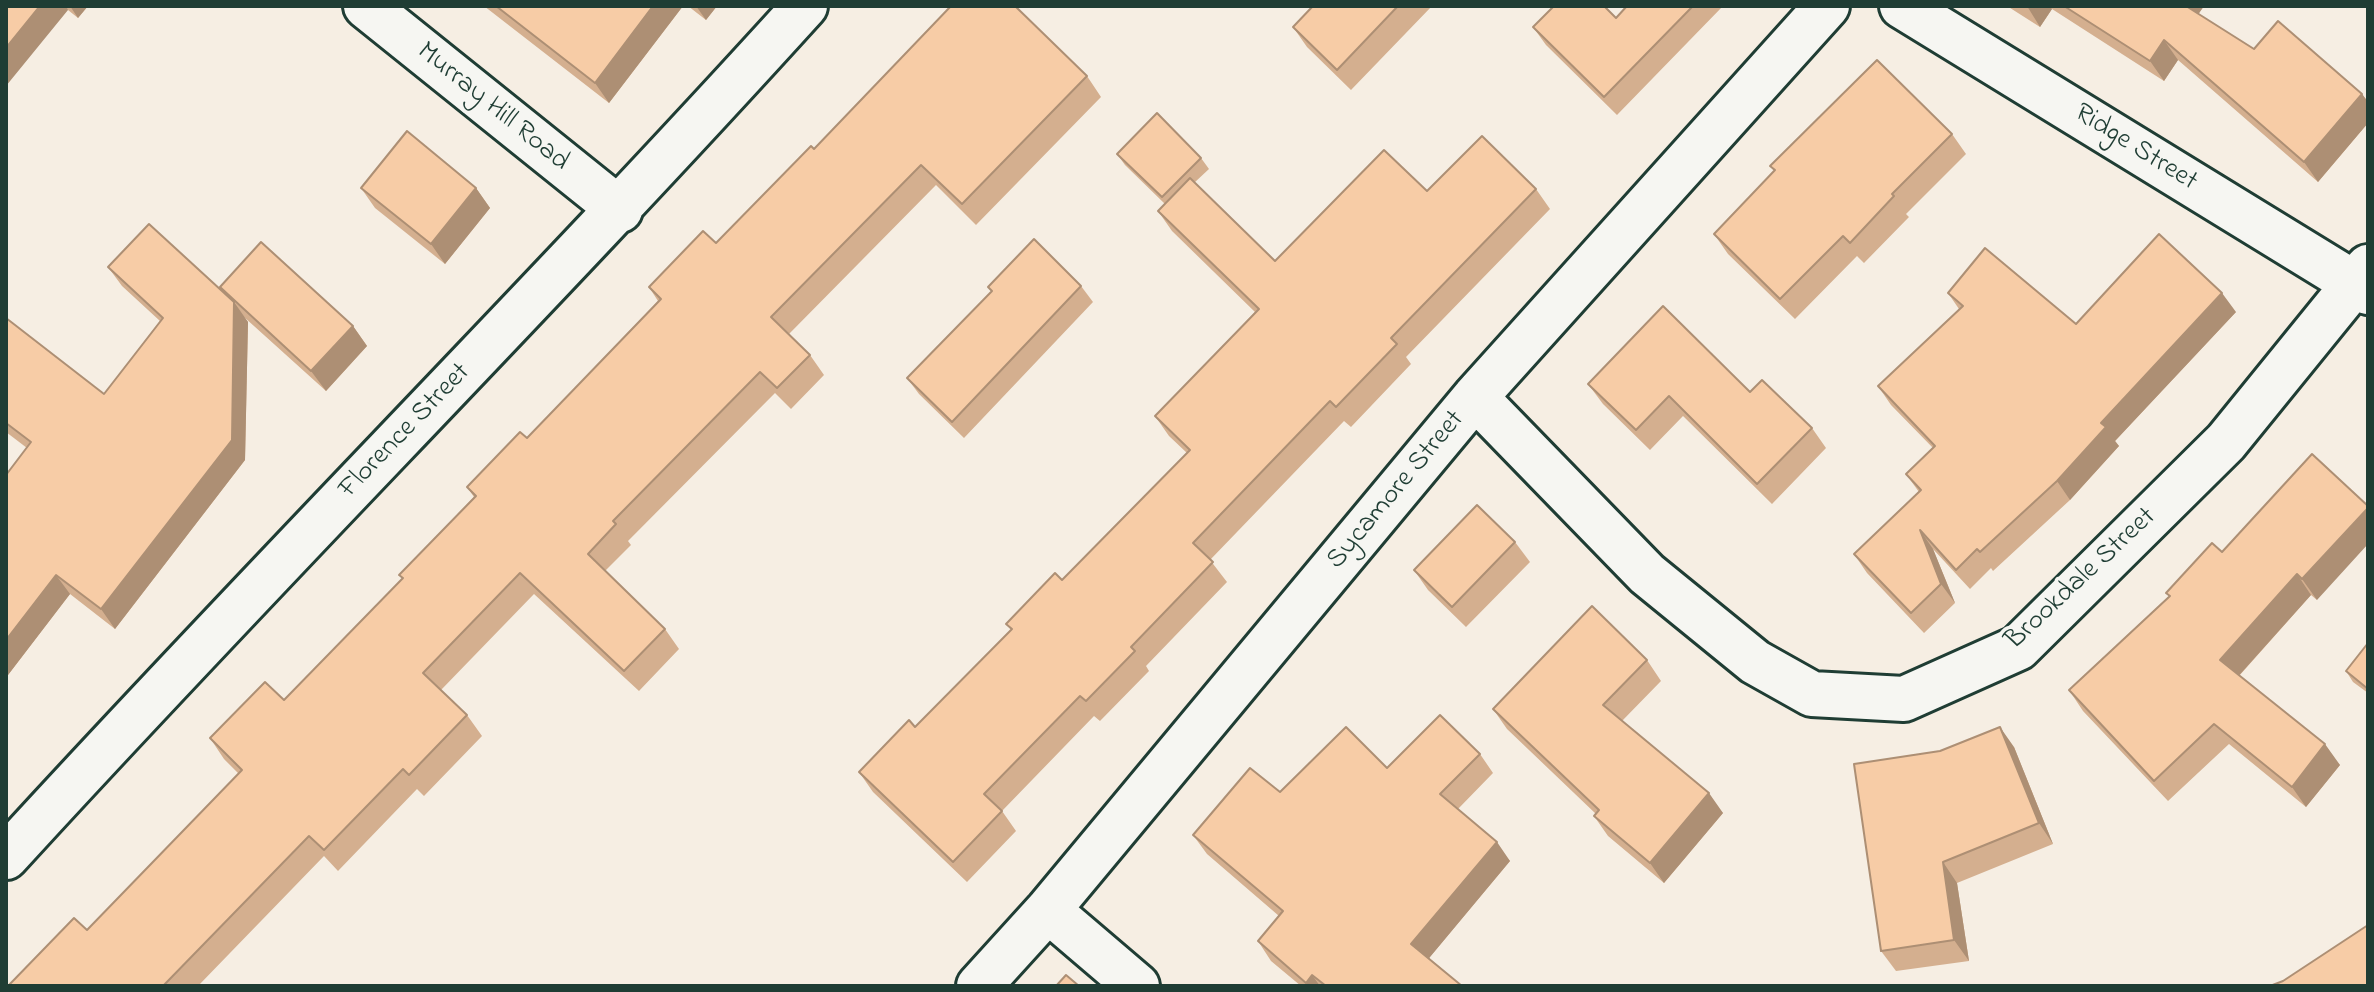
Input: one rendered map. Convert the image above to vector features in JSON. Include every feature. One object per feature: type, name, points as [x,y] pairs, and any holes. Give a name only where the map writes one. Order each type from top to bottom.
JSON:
[{"type":"street","name":"Murray Hill Road","points":[[366,6],[620,210]]},
{"type":"street","name":"Florence Street","points":[[6,857],[192,654],[620,210],[805,6]]},
{"type":"street","name":"Sycamore Street","points":[[979,986],[1048,910],[1475,397],[1827,6]]},
{"type":"street","name":"Ridge Street","points":[[1902,6],[2363,281]]},
{"type":"street","name":"Brookdale Street","points":[[1475,397],[1647,574],[1755,662],[1812,694],[1904,699],[2018,648],[2226,442],[2363,281]]},
{"type":"street","points":[[1048,910],[1137,986]]},
{"type":"building","points":[[6,6],[40,6],[6,48]]},
{"type":"building","points":[[496,6],[653,6],[595,83]]},
{"type":"building","points":[[951,6],[1015,6],[1087,76],[962,204],[921,165],[771,317],[810,355],[777,388],[760,372],[613,521],[616,524],[588,554],[665,629],[624,671],[520,573],[423,673],[467,715],[409,775],[403,769],[324,850],[309,836],[163,986],[8,986],[74,918],[87,930],[242,770],[210,738],[265,682],[284,700],[403,578],[399,575],[476,496],[467,487],[520,432],[527,438],[661,299],[649,287],[703,231],[716,243],[811,146],[814,149]]},
{"type":"building","points":[[1313,6],[1398,6],[1337,70],[1293,27]]},
{"type":"building","points":[[1554,6],[1604,6],[1616,18],[1627,6],[1693,6],[1604,97],[1533,27]]},
{"type":"building","points":[[2064,6],[2186,6],[2254,49],[2278,21],[2362,94],[2304,162],[2164,40],[2150,61]]},
{"type":"building","points":[[1877,60],[1952,134],[1892,194],[1894,196],[1850,243],[1843,236],[1780,299],[1714,234],[1775,170],[1770,166]]},
{"type":"building","points":[[1157,113],[1201,158],[1162,197],[1117,154]]},
{"type":"building","points":[[407,131],[476,188],[431,244],[361,188]]},
{"type":"building","points":[[1482,136],[1536,189],[1391,338],[1397,344],[1336,407],[1330,401],[1193,543],[1213,562],[1131,647],[1135,651],[1086,701],[1080,696],[984,794],[1002,811],[953,862],[859,772],[909,720],[915,727],[1012,629],[1006,624],[1055,573],[1062,580],[1190,450],[1155,416],[1259,309],[1158,211],[1190,178],[1275,261],[1384,150],[1427,191]]},
{"type":"building","points":[[149,224],[234,302],[232,440],[101,609],[56,575],[6,640],[6,475],[31,442],[6,423],[6,318],[104,394],[163,318],[108,267]]},
{"type":"building","points":[[2159,234],[2222,293],[2101,423],[2106,427],[2057,481],[1980,552],[1977,549],[1956,570],[1920,530],[1941,584],[1911,613],[1854,554],[1921,490],[1906,474],[1935,446],[1878,386],[1963,306],[1948,293],[1985,248],[2076,324]]},
{"type":"building","points":[[1034,239],[1081,286],[952,422],[907,378],[992,291],[988,287]]},
{"type":"building","points":[[261,242],[353,326],[311,371],[220,287]]},
{"type":"building","points":[[1663,306],[1750,392],[1762,380],[1812,428],[1757,484],[1669,396],[1636,430],[1588,384]]},
{"type":"building","points":[[2312,454],[2368,508],[2302,579],[2297,574],[2220,660],[2325,744],[2292,787],[2214,724],[2154,781],[2069,690],[2170,596],[2166,593],[2212,543],[2222,552]]},
{"type":"building","points":[[1477,505],[1515,542],[1452,607],[1414,570]]},
{"type":"building","points":[[1592,606],[1647,660],[1603,705],[1709,793],[1650,863],[1594,816],[1599,810],[1493,709]]},
{"type":"building","points":[[2368,643],[2368,689],[2346,671]]},
{"type":"building","points":[[1440,715],[1480,754],[1440,794],[1497,842],[1411,944],[1462,986],[1326,986],[1312,975],[1306,983],[1258,941],[1283,911],[1193,835],[1250,768],[1280,792],[1346,727],[1387,768]]},
{"type":"building","points":[[2000,727],[2039,823],[1943,862],[1954,940],[1881,951],[1854,764],[1940,751]]},
{"type":"building","points":[[2368,925],[2368,986],[2270,986],[2283,981]]},
{"type":"building","points":[[1066,975],[1079,986],[1056,986]]}]
